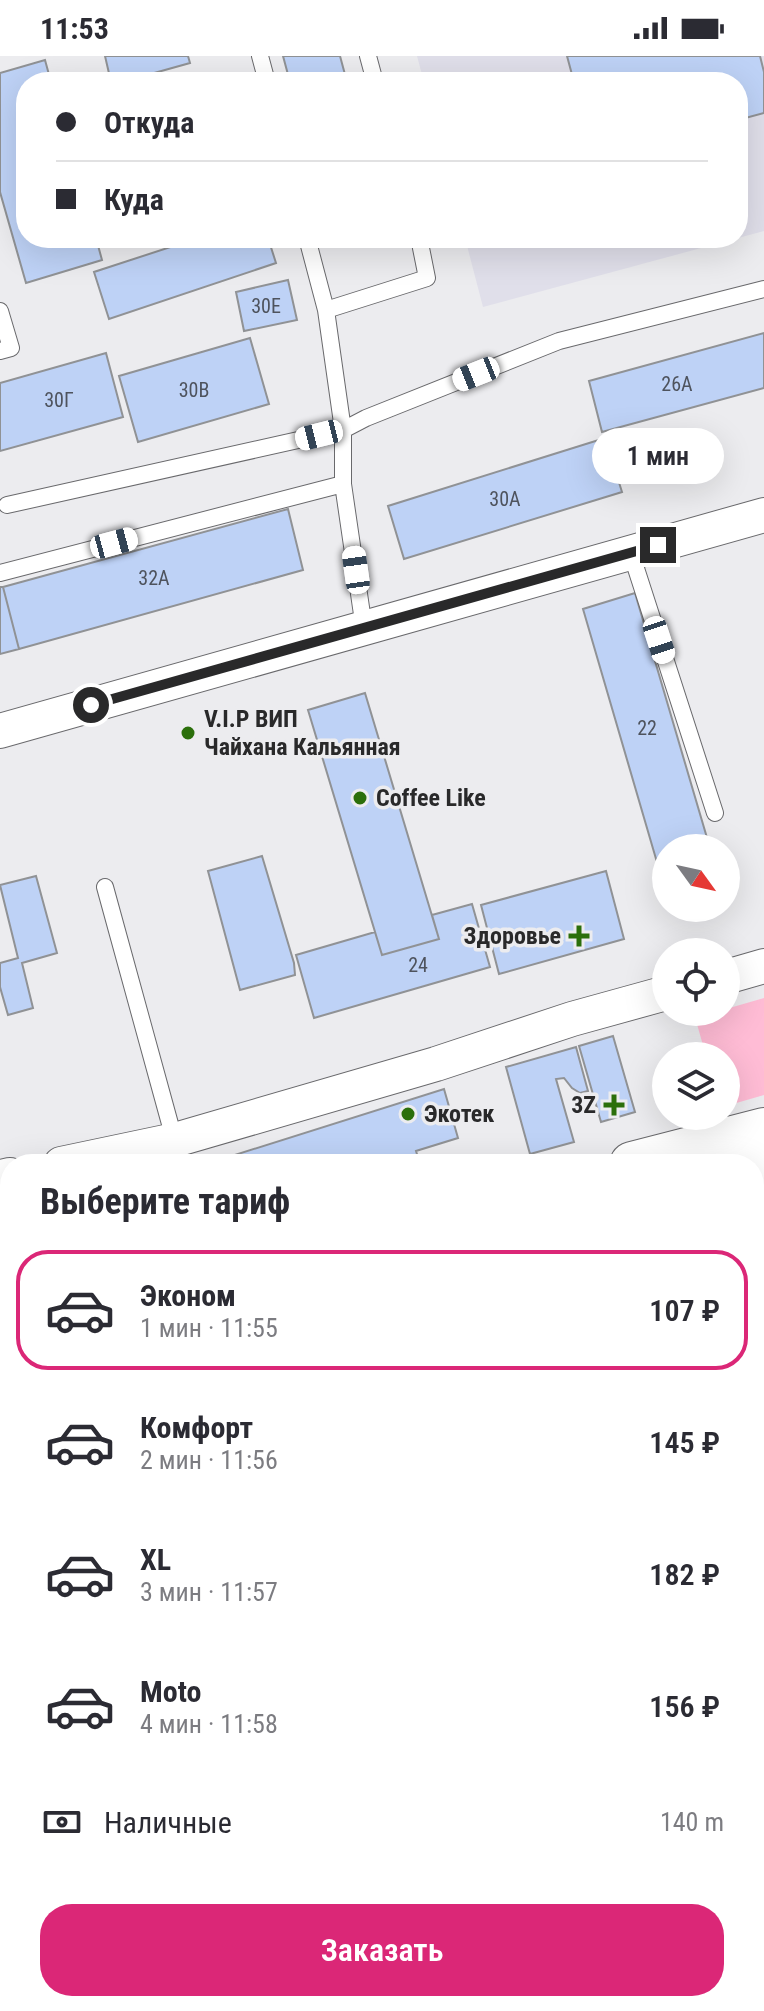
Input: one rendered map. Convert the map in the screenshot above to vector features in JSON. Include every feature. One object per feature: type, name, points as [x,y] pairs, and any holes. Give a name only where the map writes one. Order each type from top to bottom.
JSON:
[{"type":"main road","points":[[671,1154],[764,1130]]},
{"type":"street","points":[[0,731],[764,515]]},
{"type":"street","points":[[740,973],[764,966]]},
{"type":"street","points":[[178,1152],[572,1019],[652,997]]},
{"type":"lane","points":[[310,248],[326,310],[343,430],[343,484],[364,628]]},
{"type":"lane","points":[[326,310],[427,278],[421,248]]},
{"type":"lane","points":[[7,505],[343,430],[559,341],[764,289]]},
{"type":"lane","points":[[0,311],[11,348],[0,351]]},
{"type":"lane","points":[[0,573],[343,484]]},
{"type":"lane","points":[[631,553],[715,813]]},
{"type":"lane","points":[[105,887],[178,1152]]},
{"type":"shaded area","points":[[417,56],[764,56],[764,231],[748,235],[748,72],[421,72]]},
{"type":"shaded area","points":[[468,248],[701,248],[483,307]]},
{"type":"shaded area","points":[[764,998],[764,1095],[740,1102],[740,1042],[702,1042],[698,1026],[740,1026],[740,1005]]},
{"type":"building","points":[[105,56],[188,56],[190,63],[158,72],[109,72]]},
{"type":"building","points":[[283,56],[340,56],[344,72],[287,72]]},
{"type":"building","points":[[567,56],[760,56],[764,72],[764,113],[748,117],[748,72],[571,72]]},
{"type":"building","points":[[45,60],[48,72],[16,72],[16,248],[0,192],[0,73]]},
{"type":"building","points":[[16,248],[99,248],[102,260],[26,283]]},
{"type":"building","points":[[167,248],[271,248],[276,263],[109,319],[94,272]]},
{"type":"building","points":[[288,280],[297,320],[244,331],[236,292]]},
{"type":"building","points":[[764,333],[764,388],[602,432],[589,381]]},
{"type":"building","points":[[250,338],[269,404],[138,442],[119,376]]},
{"type":"building","points":[[106,353],[123,417],[0,451],[0,383]]},
{"type":"building","points":[[605,438],[622,492],[404,559],[388,506]]},
{"type":"building","points":[[288,509],[303,570],[19,649],[3,587]]},
{"type":"building","points":[[0,587],[3,587],[19,649],[0,654]]},
{"type":"building","points":[[635,593],[706,834],[652,834],[652,845],[583,609]]},
{"type":"building","points":[[365,693],[439,939],[382,955],[308,710]]},
{"type":"building","points":[[262,856],[295,975],[240,990],[208,871]]},
{"type":"building","points":[[606,871],[624,939],[499,974],[481,905]]},
{"type":"building","points":[[36,876],[57,953],[22,963],[33,1008],[8,1015],[0,987],[0,963],[18,958],[0,885]]},
{"type":"building","points":[[472,904],[490,967],[314,1018],[296,955],[375,932],[382,955],[439,939],[432,915]]},
{"type":"building","points":[[613,1036],[635,1112],[601,1122],[579,1046]]},
{"type":"building","points":[[576,1047],[588,1091],[580,1093],[564,1078],[556,1079],[574,1142],[530,1154],[506,1067]]},
{"type":"building","name":"Экотек","points":[[444,1089],[458,1138],[416,1151],[417,1154],[238,1154]]},
{"type":"place","name":"V.I.P ВИП Чайхана Кальянная","points":[[188,733]]},
{"type":"place","name":"Coffee Like","points":[[360,798]]},
{"type":"place","name":"Здоровье","points":[[579,936]]},
{"type":"place","name":"3Z","points":[[614,1105]]},
{"type":"place","name":"Экотек","points":[[408,1114]]},
{"type":"route","points":[[91,705],[658,545]]}]
